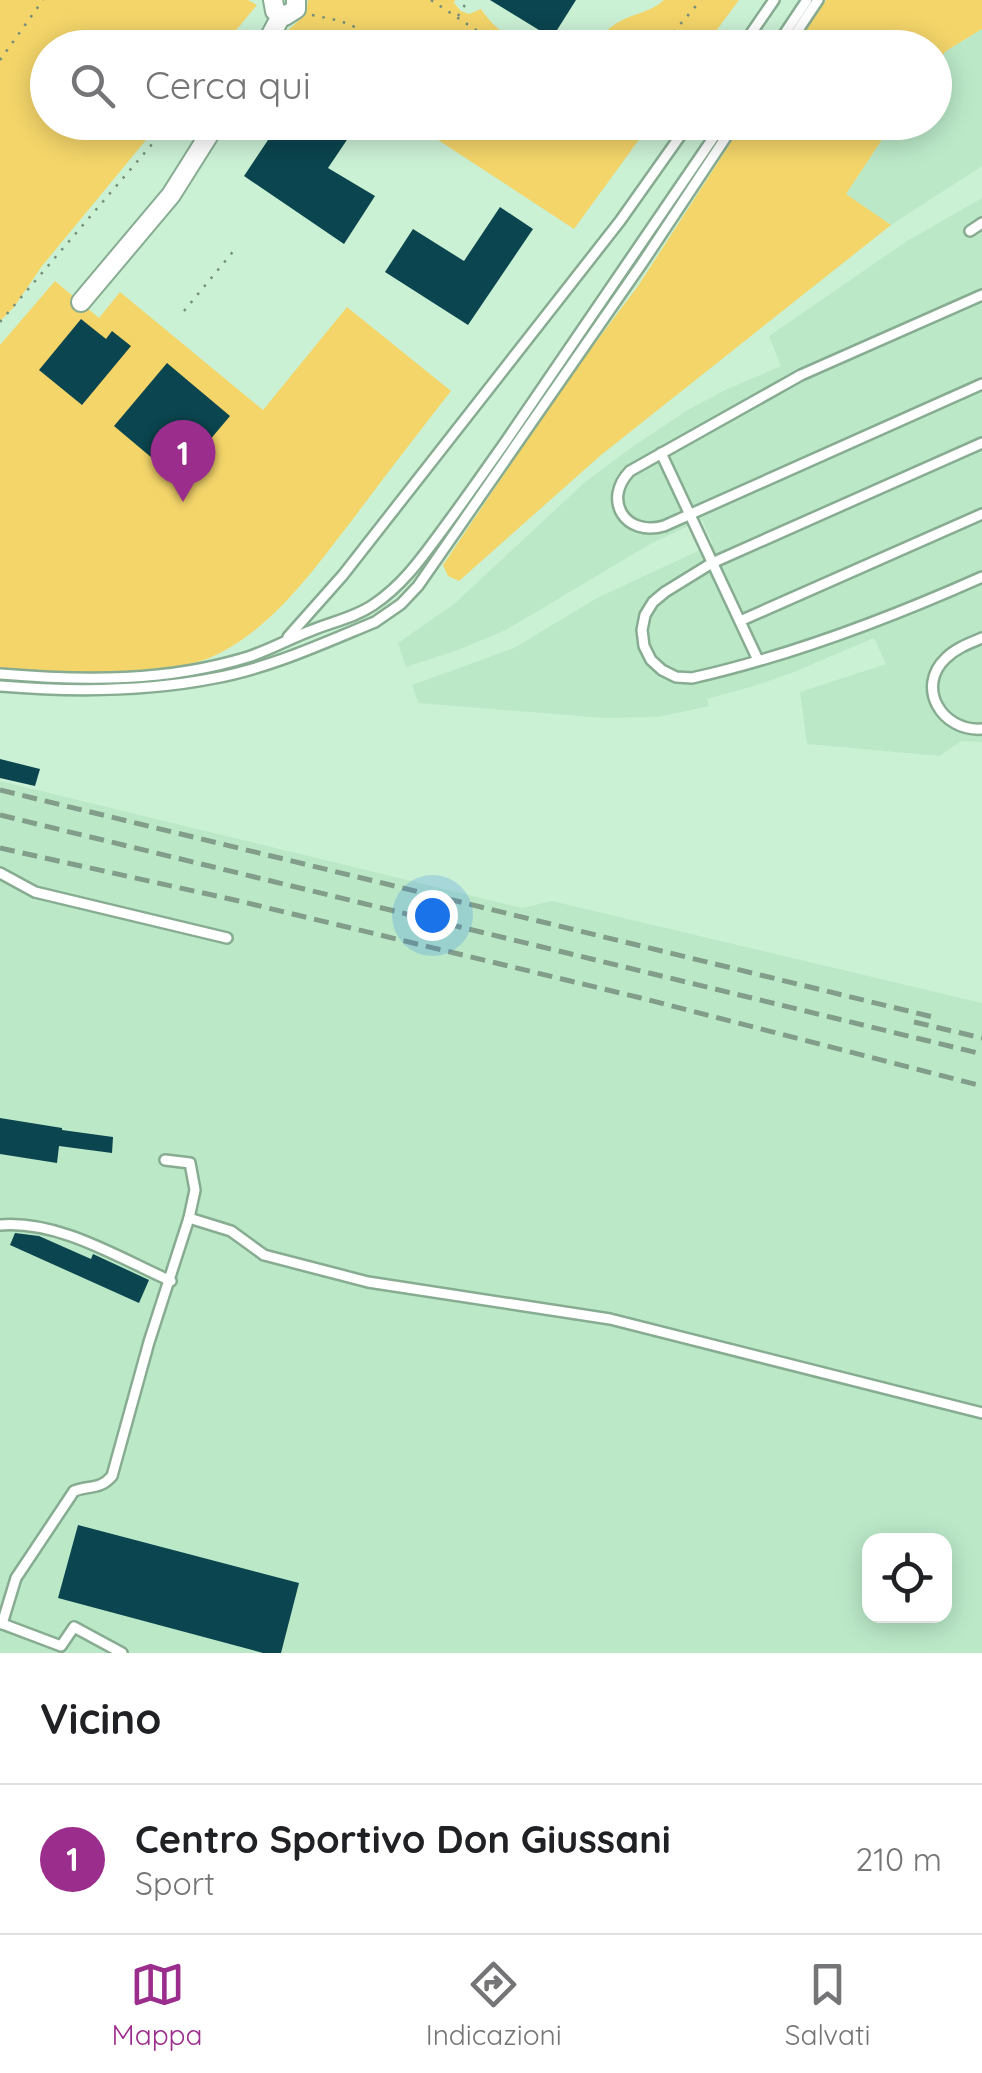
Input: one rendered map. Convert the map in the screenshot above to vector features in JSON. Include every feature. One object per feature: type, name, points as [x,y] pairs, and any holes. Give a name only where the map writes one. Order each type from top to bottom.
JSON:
[{"type":"street","points":[[268,30],[274,5],[293,13],[299,4]]},
{"type":"street","points":[[80,302],[171,195],[206,140]]},
{"type":"lane","points":[[753,30],[774,0]]},
{"type":"lane","points":[[787,30],[807,0]]},
{"type":"lane","points":[[798,30],[818,0]]},
{"type":"lane","points":[[283,642],[332,588],[620,221],[677,140]]},
{"type":"lane","points":[[0,674],[130,678],[217,666],[267,651],[370,608],[404,580],[485,471],[712,140]]},
{"type":"lane","points":[[0,686],[145,689],[218,678],[280,659],[389,614],[418,586],[724,140]]},
{"type":"lane","points":[[970,231],[982,223]]},
{"type":"lane","points":[[982,295],[801,375],[630,471],[618,488],[619,508],[632,524],[653,529],[982,384]]},
{"type":"lane","points":[[982,443],[712,563],[653,602],[645,615],[644,646],[662,670],[676,677],[692,678],[796,649],[982,577]]},
{"type":"lane","points":[[661,453],[758,660]]},
{"type":"lane","points":[[740,621],[982,514]]},
{"type":"lane","points":[[982,638],[945,658],[936,670],[933,694],[950,722],[982,729]]},
{"type":"lane","points":[[0,873],[36,892],[228,938]]},
{"type":"lane","points":[[122,1653],[74,1627],[61,1646],[1,1623],[16,1578],[74,1490],[95,1489],[112,1476],[149,1342],[190,1218],[195,1190],[190,1164],[165,1160]]},
{"type":"lane","points":[[190,1218],[225,1228],[264,1255],[289,1263],[387,1286],[610,1320],[982,1412]]},
{"type":"lane","points":[[0,1224],[32,1226],[78,1239],[171,1281]]},
{"type":"path","points":[[0,60],[43,0]]},
{"type":"path","points":[[431,0],[476,30]]},
{"type":"path","points":[[457,17],[468,0]]},
{"type":"path","points":[[675,30],[701,0]]},
{"type":"path","points":[[299,4],[359,30]]},
{"type":"path","points":[[0,322],[156,140]]},
{"type":"path","points":[[184,311],[236,248]]},
{"type":"shaded area","points":[[0,0],[248,0],[257,5],[236,30],[30,30],[30,140],[146,140],[0,321]]},
{"type":"shaded area","points":[[308,0],[455,0],[461,11],[469,14],[481,9],[500,30],[288,30],[306,14]]},
{"type":"shaded area","points":[[664,0],[739,0],[717,30],[608,30]]},
{"type":"shaded area","points":[[826,0],[982,0],[982,29],[952,47],[952,30],[806,30]]},
{"type":"shaded area","points":[[982,29],[982,166],[891,225],[845,194],[882,140],[952,140],[952,47]]},
{"type":"shaded area","points":[[438,140],[639,140],[574,229]]},
{"type":"shaded area","points":[[732,140],[882,140],[846,194],[891,225],[601,455],[459,581],[448,576],[443,565],[568,379],[638,286]]},
{"type":"shaded area","points":[[982,198],[982,742],[962,741],[939,756],[807,744],[800,692],[886,664],[874,638],[794,672],[707,699],[709,706],[658,717],[605,718],[418,703],[412,685],[514,648],[597,598],[713,544],[702,520],[652,543],[506,630],[406,667],[398,643],[454,604],[585,482],[686,411],[781,366],[769,336],[907,241]]},
{"type":"shaded area","points":[[55,281],[99,318],[120,292],[263,410],[347,307],[451,391],[309,575],[277,611],[240,641],[198,662],[172,668],[112,673],[0,669],[0,345]]},
{"type":"shaded area","points":[[0,781],[522,908],[552,901],[982,1003],[982,1653],[0,1653]]},
{"type":"building","points":[[490,0],[576,0],[557,30],[539,30]]},
{"type":"building","points":[[268,140],[347,140],[328,168],[375,196],[344,244],[244,176]]},
{"type":"building","points":[[500,207],[533,229],[468,325],[385,272],[413,229],[464,261]]},
{"type":"building","points":[[81,319],[106,339],[112,331],[131,346],[82,405],[39,370]]},
{"type":"building","points":[[167,363],[230,416],[177,479],[114,426]]},
{"type":"building","points":[[0,759],[40,769],[35,786],[0,778]]},
{"type":"building","points":[[0,1118],[113,1137],[112,1153],[59,1146],[57,1163],[0,1154]]},
{"type":"building","points":[[15,1233],[39,1236],[91,1259],[93,1254],[149,1280],[139,1303],[10,1245]]},
{"type":"building","points":[[78,1525],[299,1583],[281,1653],[263,1653],[58,1598]]},
{"type":"railway","points":[[0,790],[933,1017]]},
{"type":"railway","points":[[0,815],[982,1054]]},
{"type":"railway","points":[[0,848],[641,998],[982,1086]]},
{"type":"railway","points":[[914,1022],[982,1038]]},
{"type":"place","name":"Centro Sportivo Don Giussani","points":[[183,502]]}]
